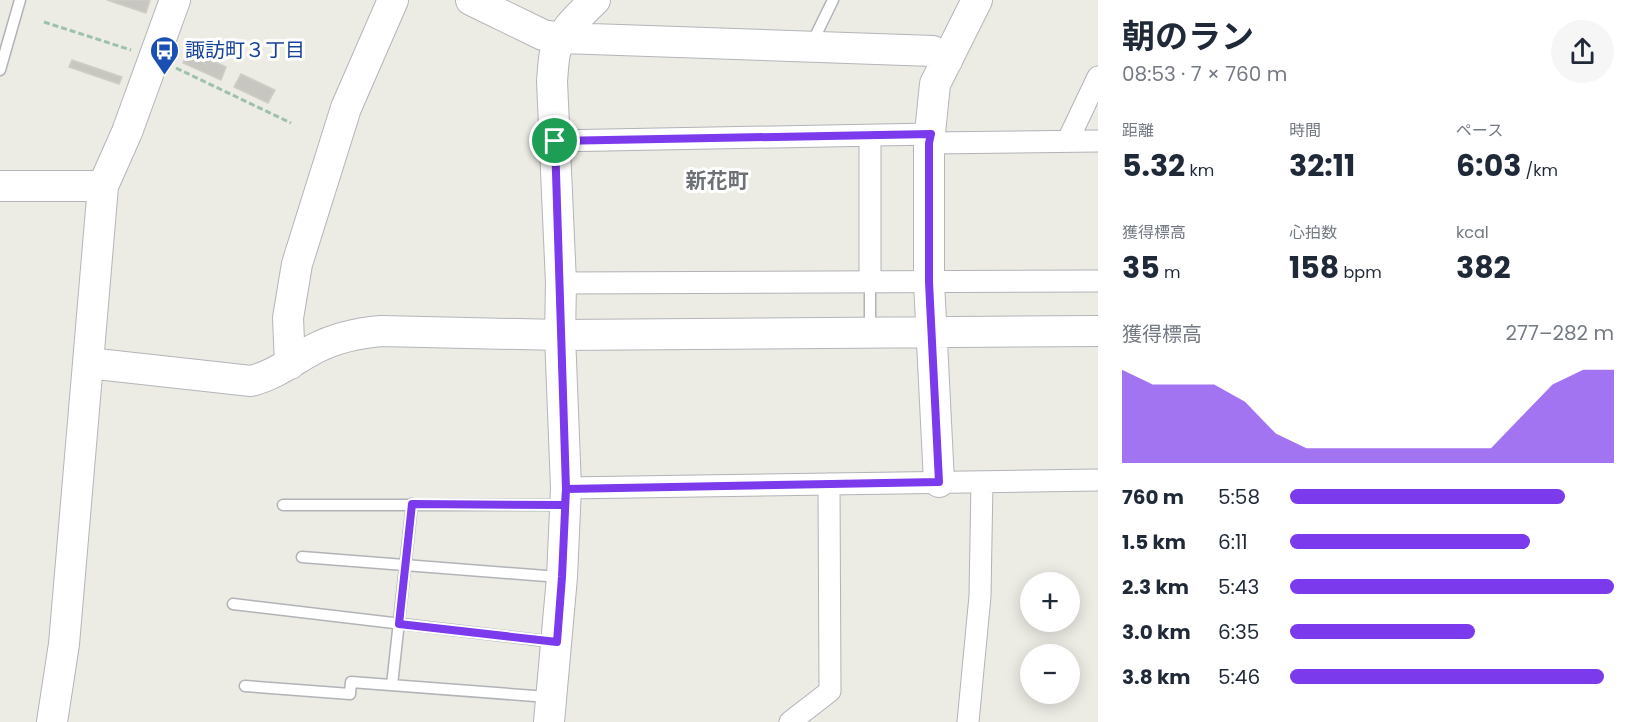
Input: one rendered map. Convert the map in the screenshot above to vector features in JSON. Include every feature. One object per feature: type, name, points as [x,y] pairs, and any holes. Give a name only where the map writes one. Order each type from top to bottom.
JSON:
[{"type":"street","points":[[52,722],[64,644],[103,186],[127,132],[175,0]]},
{"type":"street","points":[[290,364],[288,318],[297,264],[346,108],[393,0]]},
{"type":"street","points":[[471,0],[543,35],[562,38],[933,51],[947,62]]},
{"type":"street","points":[[550,710],[562,577],[565,497],[560,335],[561,283],[552,81],[555,52],[562,38],[570,25],[596,0]]},
{"type":"street","points":[[939,482],[929,282],[930,139],[935,84],[977,0]]},
{"type":"street","points":[[1068,140],[1098,77]]},
{"type":"street","points":[[555,141],[870,135],[930,139],[1098,141]]},
{"type":"street","points":[[870,135],[870,282]]},
{"type":"street","points":[[0,186],[103,186]]},
{"type":"street","points":[[561,283],[1098,281]]},
{"type":"street","points":[[88,363],[251,381],[276,373],[324,344],[358,333],[405,331],[560,335],[1098,331]]},
{"type":"street","points":[[565,497],[828,484],[1098,480]]},
{"type":"street","points":[[968,722],[980,596],[982,482]]},
{"type":"street","points":[[790,722],[830,691],[828,484]]},
{"type":"lane","points":[[0,70],[21,0]]},
{"type":"lane","points":[[811,46],[833,0]]},
{"type":"lane","points":[[870,282],[870,333]]},
{"type":"lane","points":[[283,505],[412,504],[565,497]]},
{"type":"lane","points":[[392,685],[412,504]]},
{"type":"lane","points":[[302,556],[562,577]]},
{"type":"lane","points":[[233,604],[557,642]]},
{"type":"lane","points":[[245,686],[350,694],[351,682],[392,685],[550,710]]},
{"type":"building","points":[[107,0],[150,0],[146,13]]},
{"type":"building","points":[[189,50],[226,67],[221,80],[183,63]]},
{"type":"building","points":[[72,60],[122,77],[119,84],[69,67]]},
{"type":"building","points":[[241,74],[275,90],[268,103],[234,87]]},
{"type":"place","name":"諏訪町３丁目","points":[[164,76]]},
{"type":"district","name":"新花町","points":[[717,181]]},
{"type":"route","points":[[555,141],[566,489],[557,642],[399,624],[412,504],[565,505],[566,489],[939,482],[929,282],[929,143],[931,134],[555,141]]}]
